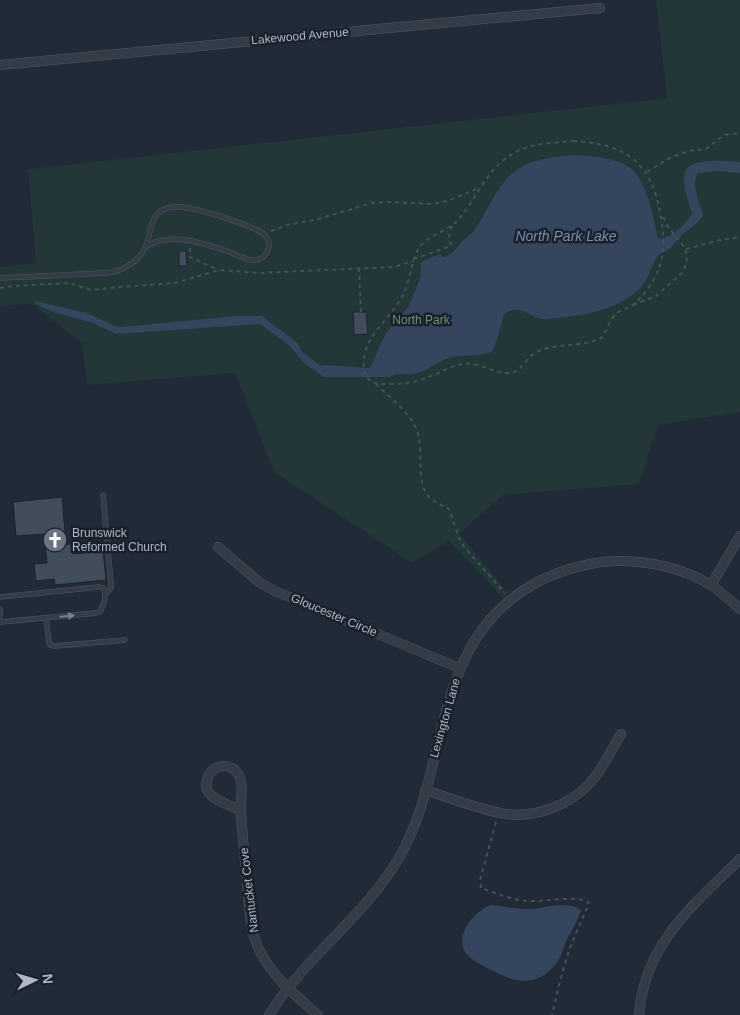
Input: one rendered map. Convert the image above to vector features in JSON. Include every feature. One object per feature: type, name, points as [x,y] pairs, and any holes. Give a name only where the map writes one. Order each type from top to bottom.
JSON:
[{"type":"street","name":"Lakewood Avenue","points":[[0,65],[600,8]]},
{"type":"street","points":[[711,585],[740,536]]},
{"type":"street","name":"Gloucester Circle","points":[[218,546],[259,582],[275,591],[459,668]]},
{"type":"street","name":"Lexington Lane","points":[[269,1015],[327,944],[371,898],[387,876],[409,838],[425,790],[459,668],[480,632],[494,613],[510,599],[548,577],[587,564],[629,561],[672,568],[711,585],[740,609]]},
{"type":"street","points":[[425,790],[499,812],[515,815],[532,814],[555,807],[576,796],[589,785],[599,772],[620,734]]},
{"type":"street","name":"Nantucket Cove","points":[[240,810],[210,796],[207,788],[207,779],[211,772],[219,767],[229,766],[236,771],[240,778],[240,810],[250,919],[254,935],[267,964],[289,989],[318,1015]]},
{"type":"street","points":[[639,1015],[648,971],[660,946],[681,918],[740,859]]},
{"type":"lane","points":[[0,278],[115,272],[134,261],[141,254],[146,246],[151,225],[158,213],[175,207],[188,208],[235,221],[264,235],[269,244],[269,250],[262,258],[253,260],[189,240],[166,239],[146,246]]},
{"type":"lane","points":[[0,609],[1,622],[100,612],[111,584],[103,495]]},
{"type":"lane","points":[[0,597],[98,587],[103,588],[106,594]]},
{"type":"lane","points":[[46,618],[50,645],[125,640]]},
{"type":"path","points":[[647,172],[668,159],[688,151],[706,149],[724,135],[740,133]]},
{"type":"path","points":[[376,384],[417,381],[465,364],[476,364],[506,373],[514,372],[519,370],[536,352],[601,338],[613,316],[632,305],[656,296],[682,273],[687,262],[686,249],[668,226],[660,210],[647,172],[631,158],[605,145],[588,142],[558,142],[535,145],[516,152],[499,164],[479,188],[464,214],[452,226],[426,241],[418,251],[400,300],[366,346],[364,368],[366,376],[406,414],[416,427],[420,440],[422,478],[425,491],[434,501],[449,509],[458,538],[510,599]]},
{"type":"path","points":[[264,235],[288,225],[372,203],[432,204],[447,201],[479,188]]},
{"type":"path","points":[[632,305],[656,276],[662,257],[663,238],[660,210]]},
{"type":"path","points":[[189,240],[190,257],[218,270],[254,273],[393,267],[451,246],[449,236],[452,226]]},
{"type":"path","points":[[686,249],[740,237]]},
{"type":"path","points":[[359,268],[361,312]]},
{"type":"path","points":[[0,288],[69,283],[91,290],[119,288],[175,283],[218,270]]},
{"type":"path","points":[[499,812],[480,880],[481,888],[521,900],[574,899],[589,903],[569,950],[552,1015]]},
{"type":"green space","name":"North Park","points":[[656,0],[740,0],[740,412],[658,425],[639,484],[503,495],[459,533],[508,593],[503,598],[449,541],[412,563],[274,472],[235,373],[87,385],[82,343],[35,306],[28,304],[0,306],[0,267],[36,263],[28,169],[667,98]]},
{"type":"water","name":"North Park Lake","points":[[574,155],[609,159],[626,165],[633,170],[642,183],[651,207],[658,239],[668,236],[677,230],[692,214],[684,183],[685,172],[688,167],[710,161],[740,162],[740,173],[716,171],[698,173],[695,184],[703,216],[670,248],[659,255],[644,283],[625,300],[613,306],[586,314],[547,319],[541,319],[522,311],[511,311],[504,314],[492,352],[449,358],[418,373],[398,374],[390,377],[324,377],[304,363],[290,346],[260,324],[116,334],[93,323],[53,312],[36,304],[34,301],[87,313],[115,326],[122,327],[235,316],[262,316],[295,341],[301,351],[321,366],[370,368],[386,333],[409,306],[421,276],[421,262],[440,254],[444,257],[449,255],[475,229],[506,179],[521,167],[547,158]]},
{"type":"water","points":[[491,905],[526,909],[569,905],[581,910],[557,963],[541,977],[526,981],[502,975],[478,963],[465,952],[462,945],[464,931],[473,917]]},
{"type":"building","points":[[179,251],[186,251],[187,266],[179,266]]},
{"type":"building","points":[[353,312],[366,312],[368,334],[354,335]]},
{"type":"building","name":"Brunswick Reformed Church","points":[[62,497],[66,544],[72,544],[73,554],[103,551],[106,580],[55,585],[54,579],[36,581],[34,564],[47,563],[44,534],[16,536],[13,502]]},
{"type":"place","name":"Brunswick Reformed Church","points":[[55,540]]}]
